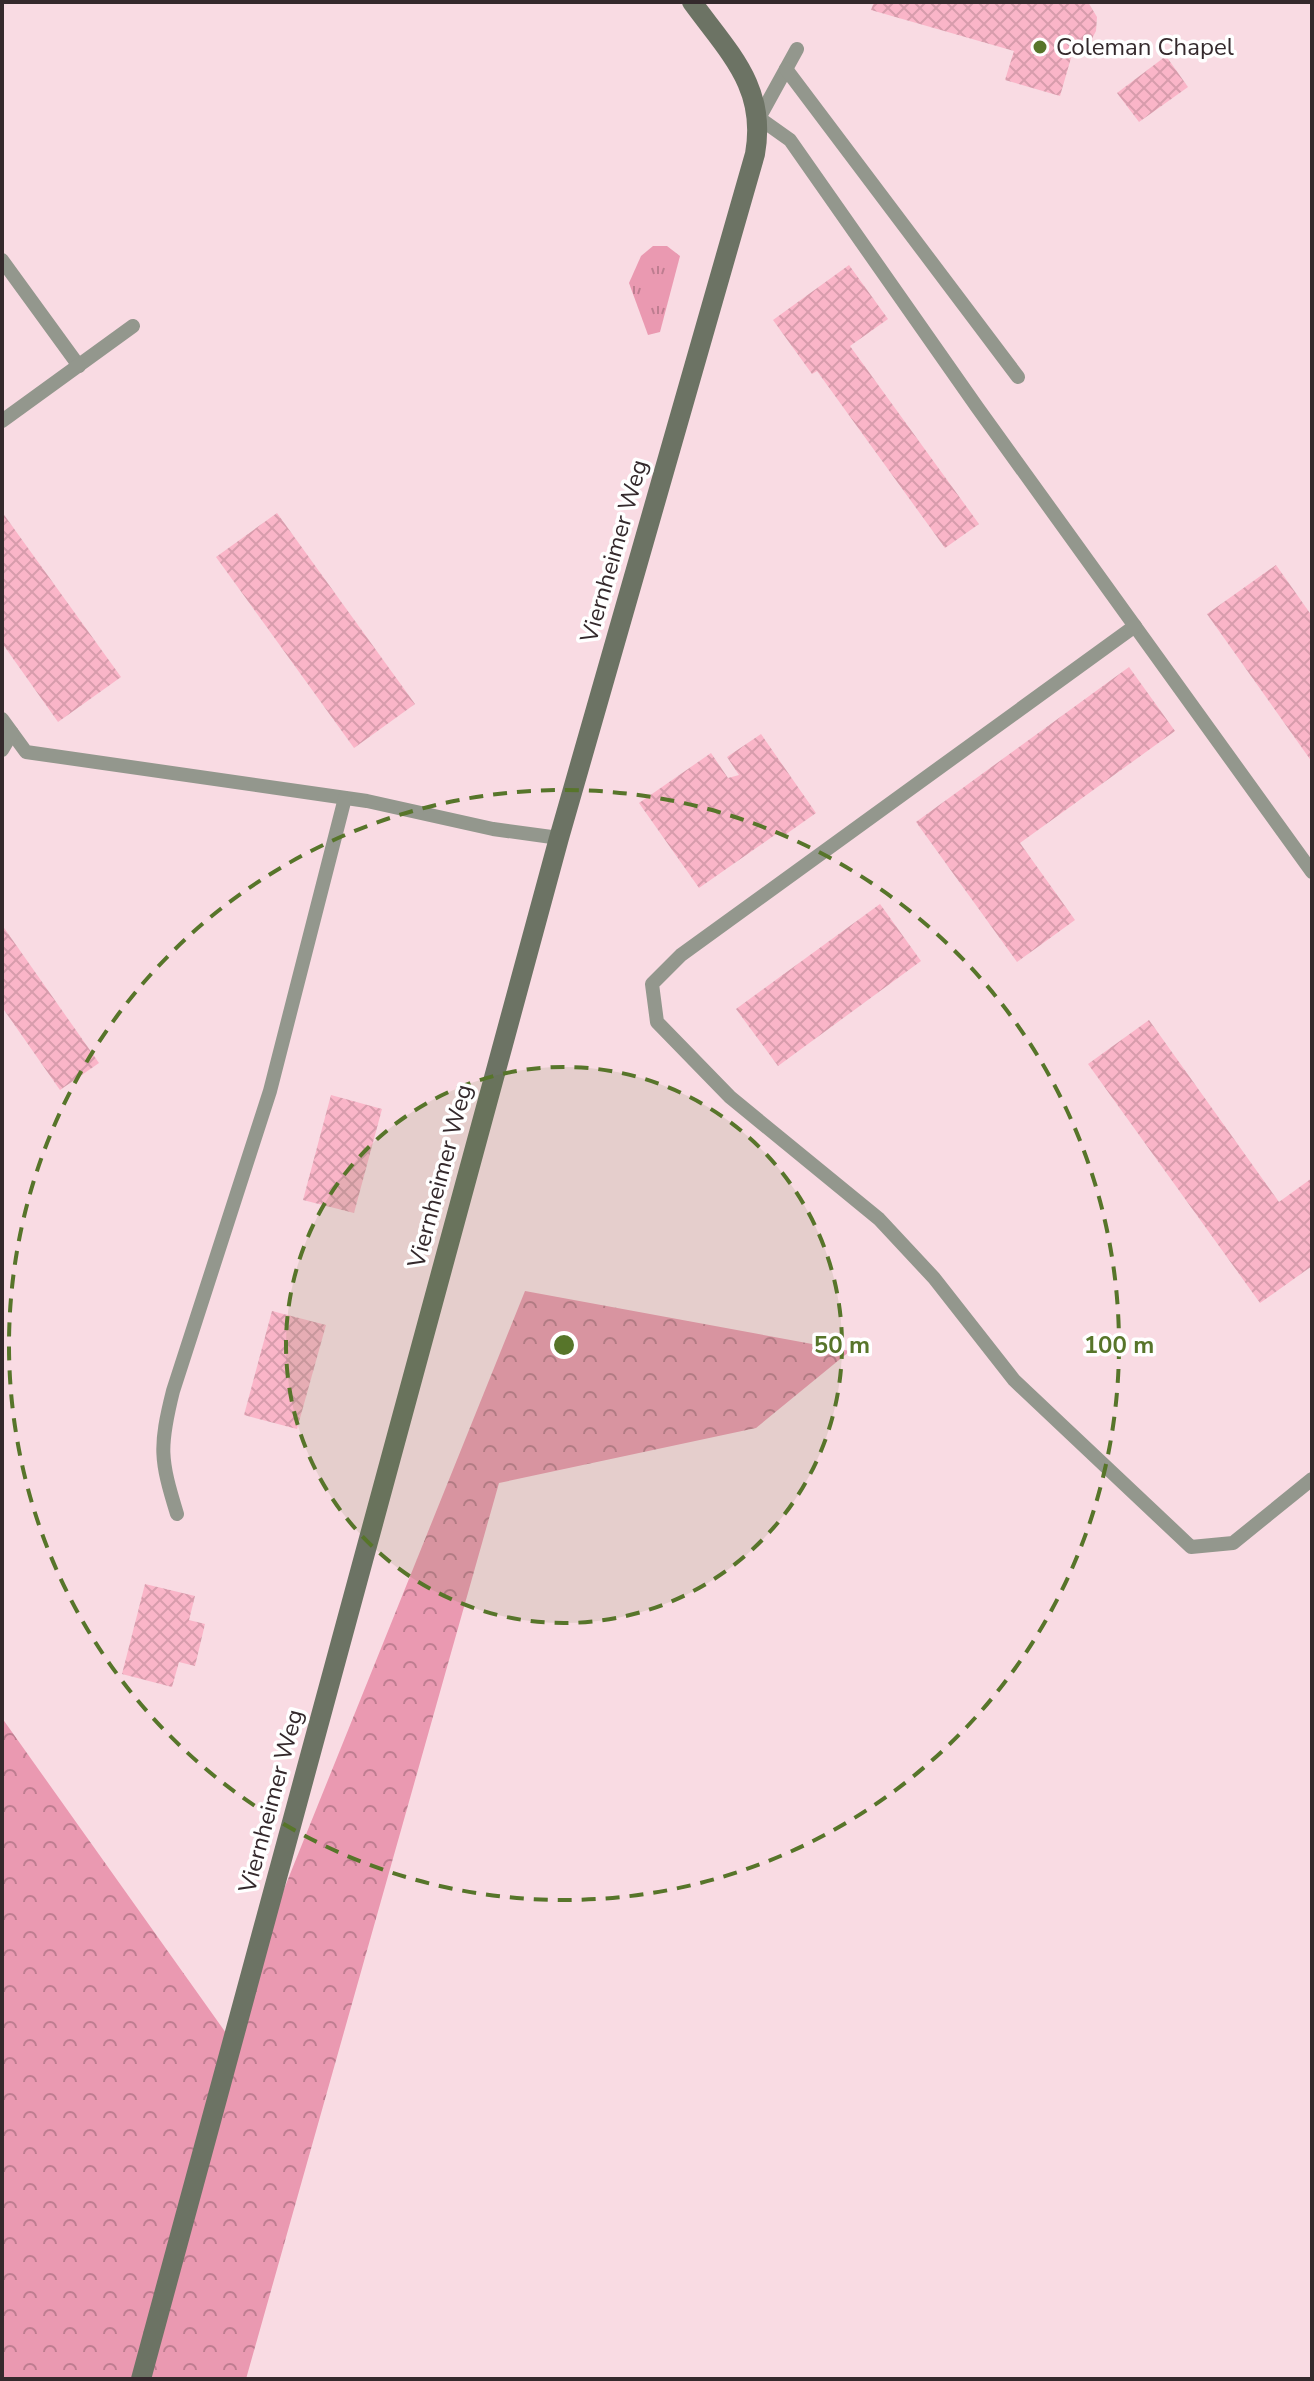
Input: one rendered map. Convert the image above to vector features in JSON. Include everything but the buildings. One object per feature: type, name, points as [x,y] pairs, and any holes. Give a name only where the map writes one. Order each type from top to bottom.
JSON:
[{"type":"street","name":"Viernheimer Weg","points":[[141,2379],[559,838],[755,154],[759,118],[746,79],[692,2]]},
{"type":"lane","points":[[797,49],[759,118],[790,140],[1312,872]]},
{"type":"lane","points":[[786,69],[1018,377]]},
{"type":"lane","points":[[2,260],[79,366]]},
{"type":"lane","points":[[2,421],[133,326]]},
{"type":"lane","points":[[1135,626],[681,955],[652,984],[657,1022],[730,1097],[879,1219],[934,1278],[1014,1380],[1191,1547],[1233,1543],[1312,1479]]},
{"type":"lane","points":[[2,719],[26,752],[345,798],[493,829],[559,838]]},
{"type":"lane","points":[[2,750],[12,733]]},
{"type":"lane","points":[[177,1514],[163,1469],[162,1434],[173,1391],[270,1091],[345,798]]},
{"type":"green space","points":[[653,246],[667,246],[680,256],[660,332],[648,335],[629,283],[641,256]]},
{"type":"green space","points":[[525,1291],[850,1351],[756,1428],[499,1483],[246,2379],[2,2379],[2,1718],[226,2033]]},
{"type":"place","name":"Coleman Chapel","points":[[1040,47]]}]
